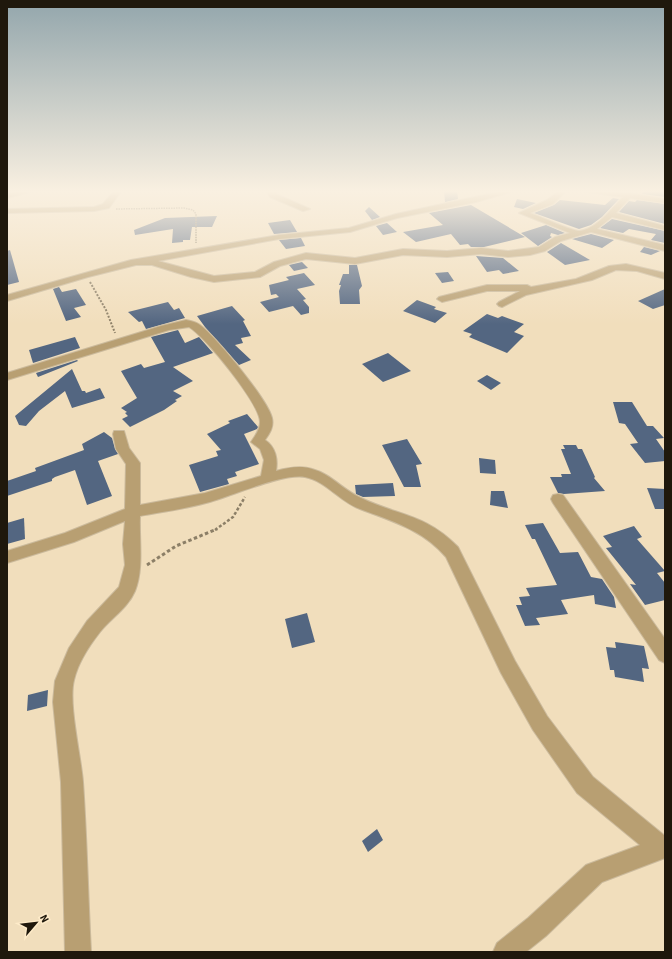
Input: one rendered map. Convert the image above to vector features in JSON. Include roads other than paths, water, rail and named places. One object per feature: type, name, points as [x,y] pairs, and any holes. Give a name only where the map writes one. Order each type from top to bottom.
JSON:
[{"type":"street","points":[[7,298],[131,263],[291,235]]},
{"type":"street","points":[[131,263],[153,262],[203,277],[231,278],[257,275],[277,264],[306,256],[355,261],[403,252],[448,254],[481,251],[508,254],[530,252],[542,249],[558,239],[571,235]]},
{"type":"street","points":[[611,235],[665,248]]},
{"type":"street","points":[[442,299],[487,288],[533,288],[579,281],[621,267],[665,276]]},
{"type":"street","points":[[502,304],[516,294],[533,288]]},
{"type":"street","points":[[7,377],[179,325],[187,324],[196,326],[241,378],[267,420],[265,429],[258,442],[265,446],[271,460],[261,481]]},
{"type":"street","points":[[78,952],[72,782],[63,702],[64,681],[75,654],[93,627],[122,597],[131,574],[134,484],[133,463],[123,449],[119,434]]},
{"type":"street","points":[[7,557],[69,538],[132,512],[205,498],[286,473],[310,473],[330,483],[355,502],[412,522],[441,540],[452,552],[508,667],[540,723],[585,785],[663,848]]},
{"type":"street","points":[[558,500],[665,654]]},
{"type":"street","points":[[506,952],[537,927],[594,873],[663,848]]}]
